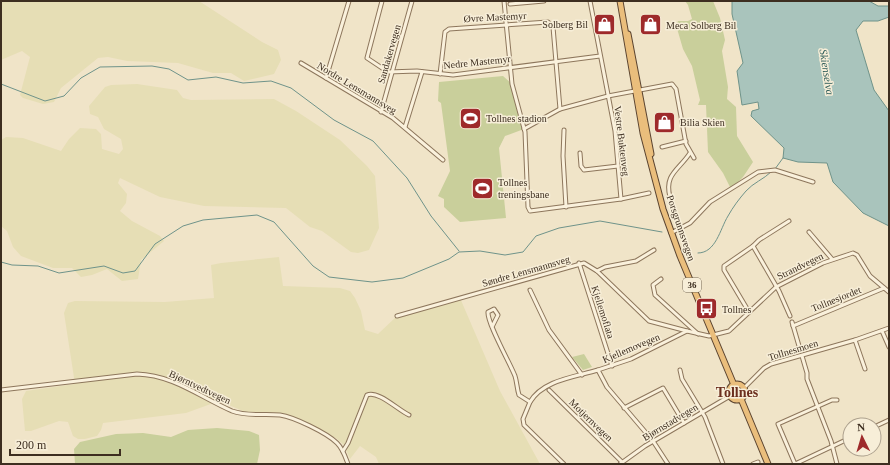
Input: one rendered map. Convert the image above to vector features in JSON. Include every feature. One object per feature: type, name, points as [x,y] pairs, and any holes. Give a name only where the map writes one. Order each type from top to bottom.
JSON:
[{"type":"highway","name":"Porsgrunnsvegen","points":[[620,1],[638,91],[643,133],[671,233],[734,385]]},
{"type":"highway","points":[[734,385],[740,385],[744,388],[745,394],[741,399],[734,399],[730,396],[730,390],[734,385]]},
{"type":"highway","points":[[741,399],[768,464]]},
{"type":"street","points":[[326,78],[348,1]]},
{"type":"street","name":"Nedre Mastemyr","points":[[382,1],[367,58],[373,63],[392,72],[457,74],[556,62]]},
{"type":"street","name":"Sandakervegen","points":[[381,112],[412,1]]},
{"type":"street","points":[[504,1],[513,90],[524,129],[528,207],[530,211],[621,199],[649,193]]},
{"type":"street","points":[[510,4],[544,1]]},
{"type":"street","name":"Vestre Buktenveg","points":[[590,1],[615,131],[621,199]]},
{"type":"street","name":"Øvre Mastemyr","points":[[440,74],[445,32],[449,29],[544,22],[551,24],[556,62]]},
{"type":"street","points":[[560,109],[556,62],[600,56]]},
{"type":"street","name":"Nordre Lensmannsveg","points":[[301,63],[404,127],[443,160]]},
{"type":"street","name":"Nordre Lensmannsveg","points":[[404,127],[422,72]]},
{"type":"street","points":[[524,129],[560,109],[608,96],[669,84],[674,86],[686,141],[690,154],[694,158]]},
{"type":"street","points":[[564,130],[563,156],[566,206]]},
{"type":"street","points":[[662,147],[686,141]]},
{"type":"street","points":[[580,153],[581,166],[584,170],[618,166]]},
{"type":"street","points":[[670,197],[668,190],[670,177],[690,154]]},
{"type":"street","points":[[671,233],[690,223],[710,202],[758,172],[775,170],[814,182]]},
{"type":"street","points":[[749,312],[724,268],[727,263],[789,221]]},
{"type":"street","name":"Strandvegen","points":[[809,232],[832,259]]},
{"type":"street","name":"Strandvegen","points":[[753,246],[790,316]]},
{"type":"street","points":[[597,271],[605,267],[636,261],[654,250]]},
{"type":"street","name":"Strandvegen","points":[[714,336],[729,331],[776,287],[832,259],[855,253],[870,276],[889,292]]},
{"type":"street","name":"Søndre Lensmannsveg","points":[[397,316],[579,264],[588,265],[597,271],[649,321],[687,331]]},
{"type":"street","name":"Kjellemoflata","points":[[579,264],[612,366]]},
{"type":"street","points":[[661,279],[653,285],[655,295],[699,334]]},
{"type":"street","name":"Tollnesjordet","points":[[793,326],[884,288]]},
{"type":"street","points":[[530,290],[549,330],[582,375]]},
{"type":"street","points":[[492,327],[498,315],[494,309],[489,311],[487,314],[492,327],[514,375],[519,395],[530,402]]},
{"type":"street","points":[[792,322],[799,346]]},
{"type":"street","name":"Tollnesmoen","points":[[744,388],[768,366],[855,340],[889,328]]},
{"type":"street","points":[[687,331],[714,336]]},
{"type":"street","name":"Kjellemovegen","points":[[668,464],[653,441],[607,387],[598,370],[631,359],[687,331]]},
{"type":"street","points":[[882,331],[889,347]]},
{"type":"street","points":[[855,340],[865,369]]},
{"type":"street","points":[[802,356],[807,373],[807,379],[832,446],[837,464]]},
{"type":"street","points":[[564,464],[523,423],[524,416],[530,402],[542,388],[598,370]]},
{"type":"street","points":[[680,370],[682,379],[702,412],[723,464]]},
{"type":"street","name":"Bjørntvedtvegen","points":[[1,390],[149,374],[174,381],[233,411],[254,416],[273,415],[288,417],[329,437],[343,451],[348,464]]},
{"type":"street","points":[[624,408],[663,388],[684,423]]},
{"type":"street","name":"Motjernvegen","points":[[549,390],[621,463]]},
{"type":"street","points":[[343,451],[348,443],[367,395],[372,393],[380,396],[408,415]]},
{"type":"street","name":"Bjørnstadvegen","points":[[621,463],[653,441],[730,396]]},
{"type":"street","points":[[837,400],[832,400],[818,408],[778,424],[794,464],[842,442]]},
{"type":"street","points":[[753,464],[758,462]]},
{"type":"shaded area","points":[[1,1],[199,1],[262,42],[278,50],[281,60],[274,74],[244,81],[231,73],[213,73],[178,63],[127,61],[108,57],[98,58],[61,88],[54,102],[43,104],[23,98],[20,95],[30,57],[22,51],[1,60]]},
{"type":"shaded area","points":[[137,84],[177,90],[183,98],[191,100],[274,99],[296,111],[340,140],[367,166],[375,176],[379,228],[369,250],[358,253],[351,252],[322,231],[310,227],[286,208],[204,206],[160,197],[120,178],[118,183],[127,194],[126,203],[120,211],[132,221],[160,236],[164,241],[141,260],[138,279],[122,281],[107,269],[92,275],[81,277],[72,268],[53,268],[21,256],[13,247],[7,231],[1,226],[1,140],[6,137],[23,138],[61,151],[69,139],[80,128],[96,129],[101,134],[102,149],[119,154],[123,149],[121,139],[104,129],[98,117],[90,114],[89,106],[105,87],[111,85]]},
{"type":"shaded area","points":[[279,257],[283,286],[340,288],[350,291],[361,311],[365,330],[378,334],[397,316],[460,298],[500,391],[540,464],[379,464],[376,457],[360,446],[350,459],[344,445],[337,439],[301,420],[278,413],[248,413],[219,401],[186,413],[103,423],[97,436],[85,439],[78,439],[73,436],[68,422],[59,421],[31,431],[25,431],[22,399],[26,391],[75,384],[64,313],[68,303],[75,301],[165,302],[214,298],[211,265]]},
{"type":"green space","points":[[685,1],[713,1],[720,18],[725,40],[722,51],[728,87],[727,99],[736,107],[737,136],[753,162],[743,177],[731,189],[723,173],[708,152],[706,105],[698,105],[700,100],[692,66],[683,49],[676,25],[678,21],[688,21],[692,19],[688,5]]},
{"type":"green space","points":[[503,76],[512,84],[524,129],[505,136],[499,148],[506,218],[460,222],[444,207],[444,199],[438,196],[450,171],[441,103],[438,101],[439,82]]},
{"type":"green space","points":[[584,354],[592,367],[583,370],[572,357]]},
{"type":"green space","points":[[217,428],[249,431],[259,435],[260,450],[257,464],[75,464],[74,449],[80,442],[116,434],[143,433],[171,437],[188,430]]},
{"type":"water","name":"Skienselva","points":[[732,1],[869,1],[878,6],[889,6],[889,17],[878,21],[863,21],[856,30],[874,90],[889,111],[889,226],[863,213],[833,182],[827,163],[798,162],[783,158],[784,148],[751,116],[752,111],[759,109],[758,102],[742,105],[737,71],[743,63],[732,14]]},
{"type":"waterway","points":[[1,84],[45,101],[64,96],[81,78],[100,67],[152,66],[169,69],[188,80],[216,77],[243,83],[271,81],[291,88],[334,120],[373,141],[407,178],[431,216],[459,251]]},
{"type":"waterway","points":[[775,169],[783,158]]},
{"type":"waterway","points":[[698,253],[704,252],[713,245],[725,221],[736,203],[746,191],[771,172]]},
{"type":"waterway","points":[[1,262],[12,265],[38,266],[59,273],[104,266],[123,273],[135,271],[155,244],[183,226],[203,220],[257,215],[274,222],[313,266],[329,277],[372,282],[403,278],[449,259],[459,252],[480,251],[505,255],[523,252],[536,236],[559,228],[600,221],[662,232]]},
{"type":"place","name":"Solberg Bil","points":[[604,24]]},
{"type":"place","name":"Meca Solberg Bil","points":[[650,25]]},
{"type":"place","name":"Tollnes stadion","points":[[471,118]]},
{"type":"place","name":"Bilia Skien","points":[[665,122]]},
{"type":"place","name":"Tollnes treningsbane","points":[[483,188]]},
{"type":"place","name":"Tollnes","points":[[706,309]]},
{"type":"district","name":"Tollnes","points":[[737,392]]}]
